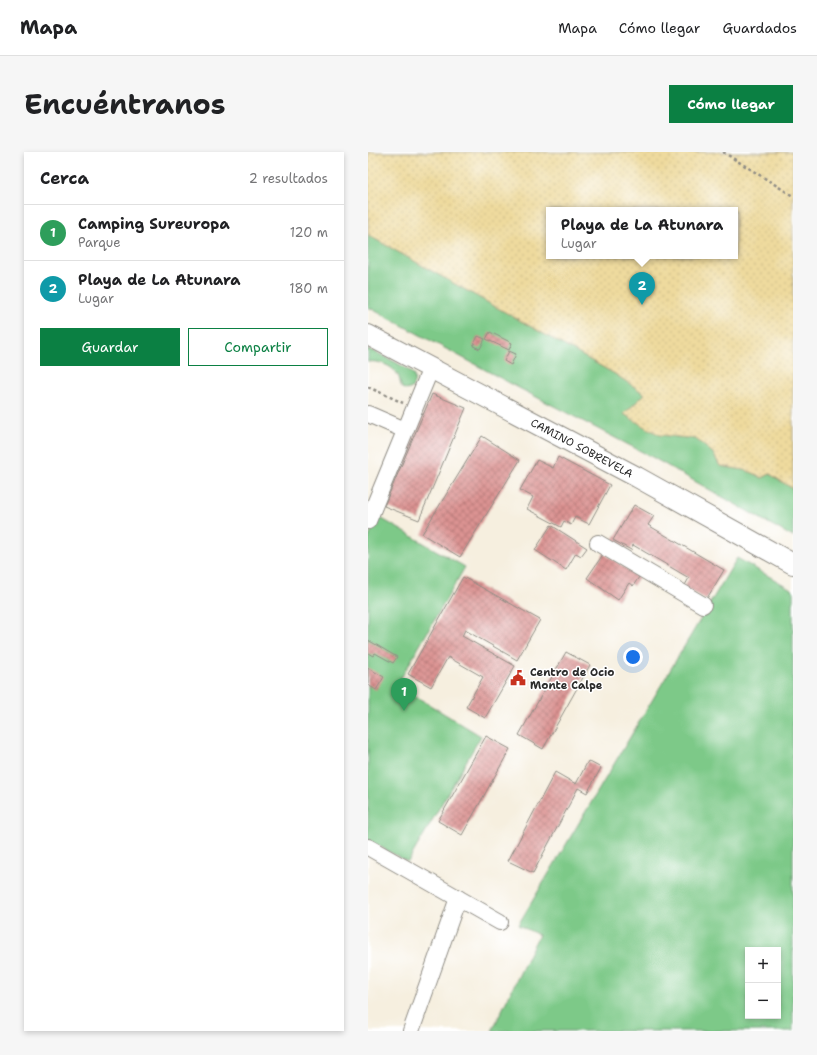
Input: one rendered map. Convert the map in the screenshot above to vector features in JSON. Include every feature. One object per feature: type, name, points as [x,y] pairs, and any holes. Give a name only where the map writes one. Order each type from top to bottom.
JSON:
[{"type":"main road","name":"CAMINO SOBREVELA","points":[[368,335],[637,477],[793,564]]},
{"type":"street","points":[[368,521],[430,368]]},
{"type":"street","points":[[368,414],[405,430]]},
{"type":"street","points":[[598,543],[703,605]]},
{"type":"street","points":[[368,847],[500,922]]},
{"type":"street","points":[[411,1031],[458,898]]},
{"type":"path","points":[[723,152],[793,196]]},
{"type":"path","points":[[368,387],[414,408]]},
{"type":"green space","points":[[368,235],[615,374],[645,394],[624,414],[660,435],[696,439],[713,453],[720,466],[747,471],[762,478],[770,474],[793,489],[793,537],[652,457],[368,307]]},
{"type":"green space","points":[[368,349],[393,361],[412,373],[414,376],[414,384],[412,388],[407,390],[402,388],[398,375],[389,366],[376,362],[368,362]]},
{"type":"green space","points":[[377,516],[465,567],[397,685],[481,736],[408,862],[368,840],[368,540]]},
{"type":"green space","points":[[737,558],[793,590],[793,1031],[492,1031],[539,935],[518,925]]},
{"type":"sand","points":[[368,152],[793,152],[793,489],[770,474],[762,478],[747,471],[720,466],[713,453],[696,439],[660,435],[624,414],[645,394],[615,374],[368,235]]},
{"type":"building","points":[[490,332],[512,343],[509,350],[486,339]]},
{"type":"building","points":[[478,336],[485,339],[480,349],[473,346]]},
{"type":"building","points":[[509,351],[516,354],[511,365],[504,361]]},
{"type":"building","points":[[432,394],[466,408],[419,520],[384,506]]},
{"type":"building","points":[[482,436],[520,460],[460,557],[422,534]]},
{"type":"building","points":[[558,457],[610,485],[589,524],[575,517],[571,525],[564,521],[561,527],[527,509],[533,497],[520,490],[537,460],[553,468]]},
{"type":"building","points":[[634,505],[654,516],[648,525],[724,570],[706,600],[684,587],[689,578],[633,545],[631,550],[613,540]]},
{"type":"building","points":[[551,525],[587,548],[581,556],[576,553],[566,570],[535,550]]},
{"type":"building","points":[[604,553],[639,577],[633,586],[629,583],[618,600],[587,578]]},
{"type":"building","points":[[463,577],[540,620],[517,660],[465,630],[462,636],[515,666],[485,718],[466,707],[483,677],[448,657],[431,687],[408,674]]},
{"type":"building","points":[[368,640],[397,657],[393,663],[375,653],[373,656],[368,653]]},
{"type":"building","points":[[566,652],[590,665],[543,749],[519,735]]},
{"type":"building","points":[[368,668],[384,677],[376,690],[368,685]]},
{"type":"building","points":[[486,736],[510,749],[462,835],[438,821]]},
{"type":"building","points":[[588,761],[601,768],[587,793],[578,788],[533,873],[508,861],[555,772],[576,784]]},
{"type":"place","name":"Playa de La Atunara","points":[[642,305]]},
{"type":"place","name":"Centro de Ocio Monte Calpe","points":[[518,678]]},
{"type":"place","name":"Camping Sureuropa","points":[[404,711]]}]
